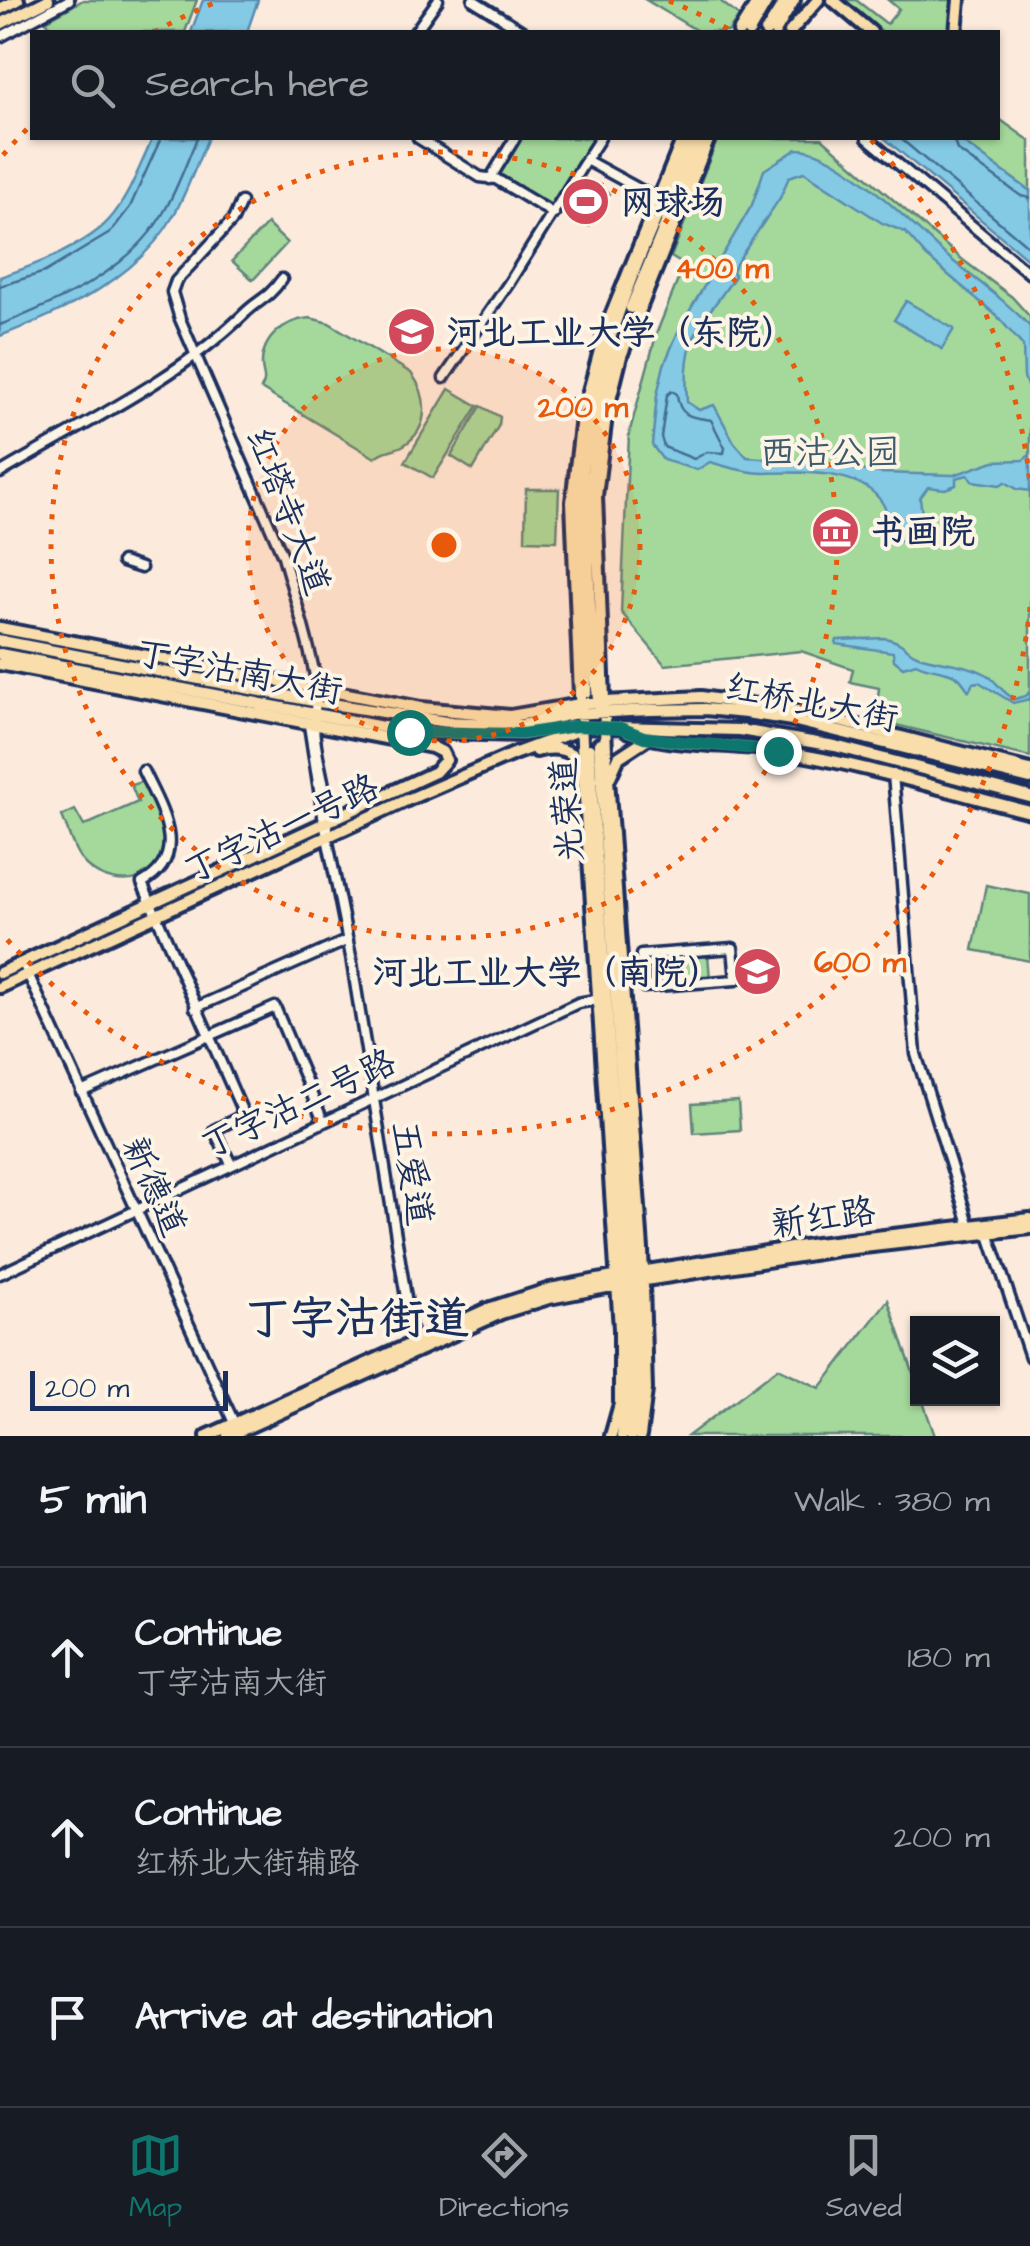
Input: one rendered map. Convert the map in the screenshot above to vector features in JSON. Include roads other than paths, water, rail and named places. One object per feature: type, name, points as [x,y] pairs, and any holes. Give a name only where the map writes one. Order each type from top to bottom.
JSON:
[{"type":"main road","points":[[0,6],[9,0]]},
{"type":"main road","points":[[0,6],[18,0]]},
{"type":"main road","points":[[0,24],[48,0]]},
{"type":"main road","points":[[746,29],[759,0]]},
{"type":"main road","points":[[746,29],[768,0]]},
{"type":"main road","points":[[767,30],[786,0]]},
{"type":"main road","points":[[776,30],[794,0]]},
{"type":"main road","points":[[833,0],[870,30]]},
{"type":"main road","points":[[956,30],[960,0]]},
{"type":"main road","points":[[792,30],[814,3]]},
{"type":"main road","points":[[668,205],[684,140]]},
{"type":"main road","points":[[640,1436],[646,1408],[630,1278],[611,998],[583,767],[593,708],[596,496],[604,430],[628,332],[691,140]]},
{"type":"main road","points":[[609,784],[591,728],[593,708],[580,534],[586,440],[608,347],[699,140]]},
{"type":"main road","points":[[668,205],[708,140]]},
{"type":"main road","points":[[0,641],[428,710],[487,716],[593,708]]},
{"type":"main road","name":"丁字沽南大街","points":[[0,641],[408,718],[486,725],[533,724],[593,708]]},
{"type":"main road","name":"丁字沽南大街","points":[[0,641],[313,721],[446,735],[591,728]]},
{"type":"main road","points":[[0,664],[313,721]]},
{"type":"main road","points":[[188,689],[221,706]]},
{"type":"main road","name":"红桥北大街","points":[[593,708],[704,709],[792,720],[1028,776]]},
{"type":"main road","name":"丁字沽一号路","points":[[0,987],[26,969],[150,904],[435,772],[446,760],[442,752],[432,747],[313,721]]},
{"type":"main road","points":[[611,998],[622,975],[611,772],[620,757],[649,738],[677,727]]},
{"type":"main road","name":"红桥北大街","points":[[591,728],[740,730],[834,746],[1030,799]]},
{"type":"main road","name":"丁字沽一号路","points":[[0,974],[26,969],[155,917],[501,760],[591,728]]},
{"type":"main road","name":"光荣道","points":[[591,728],[601,802],[611,998]]},
{"type":"main road","name":"光荣道","points":[[591,728],[637,1404],[626,1436]]},
{"type":"main road","points":[[621,728],[649,738],[778,751],[893,774],[1030,812]]},
{"type":"main road","points":[[501,760],[558,749],[575,755],[583,767]]},
{"type":"main road","points":[[933,786],[980,786]]},
{"type":"main road","name":"新红路","points":[[987,1228],[1030,1219]]},
{"type":"main road","name":"新红路","points":[[630,1278],[971,1229],[1030,1228]]},
{"type":"main road","points":[[234,1430],[413,1341],[519,1298],[630,1278]]},
{"type":"main road","points":[[207,1436],[234,1430],[501,1313],[630,1278]]},
{"type":"main road","points":[[612,1436],[620,1404],[630,1278]]},
{"type":"main road","name":"光荣道","points":[[626,1436],[630,1278]]},
{"type":"main road","points":[[637,1404],[640,1436]]},
{"type":"street","points":[[0,37],[69,0]]},
{"type":"street","points":[[416,30],[438,0]]},
{"type":"street","points":[[473,0],[521,30]]},
{"type":"street","points":[[421,140],[480,177],[496,180],[554,214]]},
{"type":"street","points":[[490,180],[514,140]]},
{"type":"street","points":[[444,378],[599,140]]},
{"type":"street","points":[[869,140],[1030,274]]},
{"type":"street","points":[[586,160],[668,205]]},
{"type":"street","name":"红塔寺大道","points":[[241,202],[234,220],[176,280],[172,292],[180,319],[283,556],[316,689],[313,721]]},
{"type":"street","points":[[0,473],[197,356],[248,310],[267,300],[282,279]]},
{"type":"street","points":[[122,562],[142,568]]},
{"type":"street","name":"五爱道","points":[[313,721],[328,837],[413,1341]]},
{"type":"street","points":[[143,771],[170,829],[170,844],[162,866],[142,883],[244,1116],[214,1130],[231,1164]]},
{"type":"street","points":[[893,774],[916,1054],[971,1229]]},
{"type":"street","points":[[194,1008],[348,940]]},
{"type":"street","points":[[733,948],[736,980],[644,988],[643,973],[641,955],[733,948]]},
{"type":"street","name":"新德道","points":[[26,969],[234,1430]]},
{"type":"street","points":[[622,975],[643,973]]},
{"type":"street","name":"丁字沽二号路","points":[[0,1274],[578,1003],[611,998]]},
{"type":"street","points":[[81,1092],[275,1007],[323,1120]]},
{"type":"street","points":[[987,1228],[1030,1357]]},
{"type":"water","points":[[203,0],[258,0],[248,30],[192,30]]},
{"type":"water","points":[[152,140],[207,140],[174,215],[140,258],[98,290],[0,336],[0,277],[41,262],[93,234],[126,196]]},
{"type":"water","points":[[886,140],[960,140],[1030,191],[1030,261]]},
{"type":"water","points":[[797,149],[815,152],[855,175],[1030,327],[1030,394],[1024,377],[1023,346],[997,316],[926,256],[905,232],[882,223],[804,172],[789,177],[780,198],[737,262],[735,276],[696,333],[688,360],[687,402],[699,410],[714,405],[747,457],[880,473],[954,475],[994,461],[1023,460],[1030,455],[1030,491],[1005,482],[1000,485],[972,481],[968,475],[956,478],[956,485],[945,489],[928,487],[920,498],[923,522],[908,543],[880,536],[879,522],[887,513],[879,498],[852,480],[816,473],[751,472],[710,462],[697,470],[663,460],[652,445],[664,365],[680,327],[752,205],[764,170]]},
{"type":"water","points":[[906,301],[954,329],[942,349],[894,320]]},
{"type":"water","points":[[884,638],[919,656],[984,673],[1015,699],[1030,691],[1030,699],[1013,703],[979,682],[973,683],[969,691],[949,673],[916,663],[903,667],[894,660],[893,652],[836,644],[837,640]]},
{"type":"place","name":"网球场","points":[[585,202]]},
{"type":"place","name":"河北工业大学（东院）","points":[[411,332]]},
{"type":"place","name":"书画院","points":[[835,531]]},
{"type":"place","name":"河北工业大学（南院）","points":[[757,972]]},
{"type":"district","name":"丁字沽街道","points":[[357,1317]]},
{"type":"park label","name":"西沽公园","points":[[830,452]]}]
